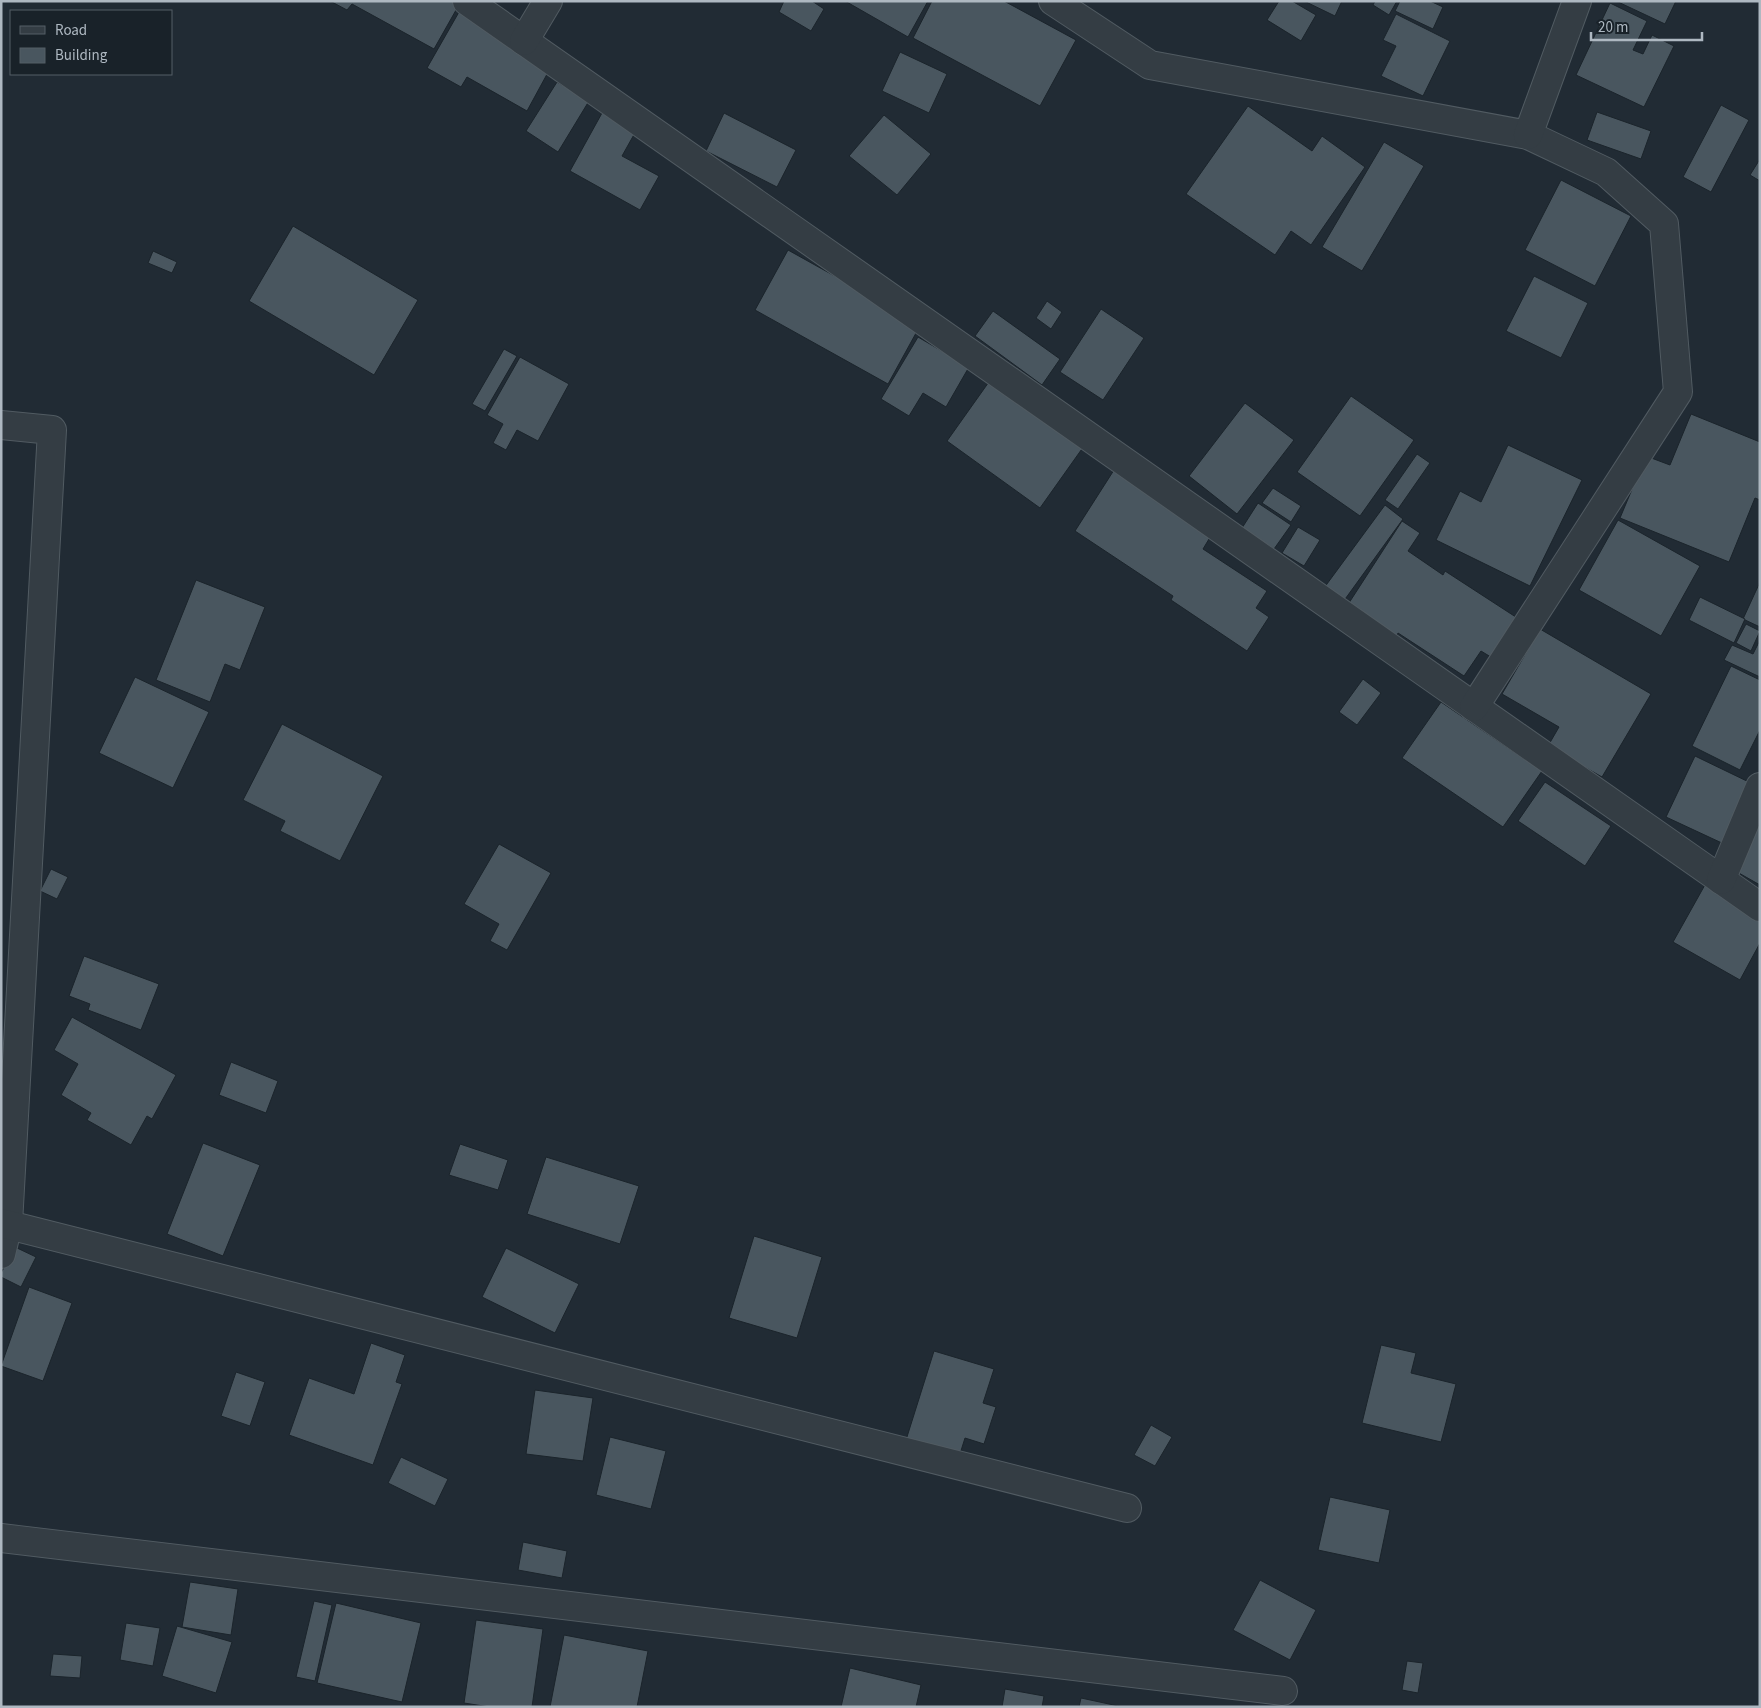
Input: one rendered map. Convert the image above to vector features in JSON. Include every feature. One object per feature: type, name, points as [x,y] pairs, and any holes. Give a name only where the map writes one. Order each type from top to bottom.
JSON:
[{"type":"street","points":[[467,1],[1760,907]]},
{"type":"street","points":[[524,42],[548,1]]},
{"type":"street","points":[[1052,1],[1150,65],[1528,135],[1606,172],[1664,224],[1678,392],[1474,707]]},
{"type":"street","points":[[1528,135],[1577,1]]},
{"type":"street","points":[[1,425],[52,430],[1,1254]]},
{"type":"street","points":[[1721,880],[1760,787]]},
{"type":"street","points":[[4,1224],[1127,1508]]},
{"type":"street","points":[[1,1538],[1283,1691]]},
{"type":"building","points":[[330,1],[456,1],[460,3],[434,49],[352,4],[347,10]]},
{"type":"building","points":[[784,1],[812,1],[824,9],[811,31],[779,12]]},
{"type":"building","points":[[845,1],[928,1],[908,37]]},
{"type":"building","points":[[932,1],[1004,1],[1076,40],[1040,106],[913,38]]},
{"type":"building","points":[[1279,1],[1292,1],[1316,15],[1301,41],[1267,20]]},
{"type":"building","points":[[1304,1],[1342,1],[1335,16]]},
{"type":"building","points":[[1375,1],[1397,1],[1389,15],[1373,5]]},
{"type":"building","points":[[1400,1],[1430,1],[1443,7],[1433,29],[1395,11]]},
{"type":"building","points":[[1616,1],[1676,1],[1665,24]]},
{"type":"building","points":[[1610,3],[1647,21],[1633,50],[1643,54],[1652,35],[1674,46],[1644,107],[1576,75]]},
{"type":"building","points":[[459,12],[552,65],[527,111],[467,77],[461,87],[427,68]]},
{"type":"building","points":[[1396,14],[1450,41],[1423,96],[1381,76],[1396,46],[1383,40]]},
{"type":"building","points":[[900,52],[947,74],[929,113],[882,91]]},
{"type":"building","points":[[557,82],[589,101],[558,152],[526,131]]},
{"type":"building","points":[[1721,105],[1749,120],[1711,192],[1683,177]]},
{"type":"building","points":[[1248,106],[1312,151],[1322,136],[1365,167],[1311,245],[1291,231],[1275,255],[1186,194]]},
{"type":"building","points":[[1597,112],[1651,131],[1641,159],[1587,140]]},
{"type":"building","points":[[602,113],[636,131],[622,156],[659,176],[640,210],[570,171]]},
{"type":"building","points":[[724,113],[796,150],[777,187],[706,151]]},
{"type":"building","points":[[884,115],[931,154],[897,195],[849,156]]},
{"type":"building","points":[[1384,142],[1424,166],[1362,271],[1322,247]]},
{"type":"building","points":[[1760,159],[1760,181],[1750,175]]},
{"type":"building","points":[[1561,180],[1631,216],[1595,286],[1525,250]]},
{"type":"building","points":[[293,226],[418,300],[374,375],[249,301]]},
{"type":"building","points":[[788,250],[921,324],[888,384],[755,310]]},
{"type":"building","points":[[153,251],[177,262],[172,273],[148,263]]},
{"type":"building","points":[[1534,276],[1588,303],[1561,358],[1506,331]]},
{"type":"building","points":[[1047,301],[1062,312],[1051,329],[1036,318]]},
{"type":"building","points":[[1101,309],[1144,338],[1103,400],[1060,372]]},
{"type":"building","points":[[993,311],[1060,359],[1042,385],[975,336]]},
{"type":"building","points":[[918,337],[969,367],[946,407],[923,393],[909,416],[881,399]]},
{"type":"building","points":[[504,349],[517,356],[485,411],[472,404]]},
{"type":"building","points":[[520,357],[569,384],[538,441],[517,430],[506,450],[493,443],[503,424],[487,415]]},
{"type":"building","points":[[991,379],[1084,446],[1040,508],[947,441]]},
{"type":"building","points":[[1351,396],[1414,440],[1360,516],[1297,472]]},
{"type":"building","points":[[1245,403],[1294,440],[1237,514],[1189,476]]},
{"type":"building","points":[[1691,414],[1760,442],[1760,500],[1755,498],[1729,562],[1620,518],[1646,456],[1670,465]]},
{"type":"building","points":[[1508,445],[1582,480],[1530,586],[1436,540],[1460,491],[1481,502]]},
{"type":"building","points":[[1417,454],[1430,463],[1398,509],[1385,500]]},
{"type":"building","points":[[1114,470],[1212,534],[1203,549],[1267,591],[1256,608],[1269,617],[1247,651],[1171,600],[1173,596],[1075,531]]},
{"type":"building","points":[[1273,488],[1301,506],[1291,522],[1262,503]]},
{"type":"building","points":[[1258,503],[1291,525],[1274,549],[1242,528]]},
{"type":"building","points":[[1385,505],[1403,519],[1343,602],[1324,588]]},
{"type":"building","points":[[1618,520],[1700,566],[1661,636],[1579,590]]},
{"type":"building","points":[[1402,521],[1420,533],[1408,551],[1443,575],[1445,571],[1525,623],[1499,662],[1481,651],[1464,676],[1398,633],[1396,638],[1347,606]]},
{"type":"building","points":[[1298,527],[1320,540],[1304,566],[1282,553]]},
{"type":"building","points":[[196,580],[265,607],[240,670],[225,664],[210,702],[156,680]]},
{"type":"building","points":[[1760,582],[1760,627],[1743,619]]},
{"type":"building","points":[[1700,597],[1745,619],[1734,643],[1689,620]]},
{"type":"building","points":[[1746,624],[1760,631],[1751,651],[1736,643]]},
{"type":"building","points":[[1540,629],[1651,694],[1602,777],[1548,746],[1559,727],[1502,694]]},
{"type":"building","points":[[1760,640],[1760,677],[1724,660],[1732,645],[1753,654]]},
{"type":"building","points":[[1731,666],[1760,680],[1760,730],[1740,770],[1692,746]]},
{"type":"building","points":[[135,677],[209,712],[173,788],[99,753]]},
{"type":"building","points":[[1363,679],[1381,693],[1357,725],[1339,712]]},
{"type":"building","points":[[1441,702],[1542,771],[1503,827],[1402,758]]},
{"type":"building","points":[[282,724],[383,776],[340,861],[280,831],[285,821],[243,800]]},
{"type":"building","points":[[1695,756],[1753,784],[1724,844],[1666,817]]},
{"type":"building","points":[[1545,782],[1611,826],[1585,866],[1518,821]]},
{"type":"building","points":[[1760,816],[1760,885],[1730,868]]},
{"type":"building","points":[[499,844],[551,873],[507,950],[490,941],[499,924],[464,904]]},
{"type":"building","points":[[51,869],[68,877],[57,899],[40,891]]},
{"type":"building","points":[[1706,883],[1760,912],[1760,943],[1740,980],[1673,942]]},
{"type":"building","points":[[84,956],[159,984],[141,1030],[88,1010],[90,1004],[69,996]]},
{"type":"building","points":[[72,1017],[176,1075],[152,1119],[147,1116],[131,1145],[87,1120],[91,1113],[61,1095],[78,1064],[54,1050]]},
{"type":"building","points":[[231,1062],[278,1081],[266,1113],[219,1095]]},
{"type":"building","points":[[203,1143],[260,1165],[223,1256],[167,1234]]},
{"type":"building","points":[[460,1144],[508,1160],[498,1190],[449,1175]]},
{"type":"building","points":[[546,1157],[639,1186],[620,1244],[527,1214]]},
{"type":"building","points":[[754,1236],[822,1257],[797,1338],[729,1318]]},
{"type":"building","points":[[15,1247],[36,1257],[21,1287],[1,1277],[1,1273]]},
{"type":"building","points":[[506,1248],[579,1284],[555,1333],[482,1297]]},
{"type":"building","points":[[29,1287],[72,1303],[43,1381],[1,1366]]},
{"type":"building","points":[[371,1343],[405,1355],[396,1382],[402,1384],[373,1465],[289,1435],[309,1378],[354,1394]]},
{"type":"building","points":[[1381,1345],[1416,1353],[1411,1373],[1456,1384],[1441,1442],[1362,1423]]},
{"type":"building","points":[[934,1351],[994,1369],[983,1403],[996,1407],[984,1444],[965,1438],[959,1457],[906,1440]]},
{"type":"building","points":[[236,1372],[265,1382],[250,1426],[221,1416]]},
{"type":"building","points":[[535,1390],[593,1398],[583,1461],[526,1454]]},
{"type":"building","points":[[1151,1425],[1172,1437],[1155,1466],[1134,1455]]},
{"type":"building","points":[[610,1437],[666,1451],[651,1509],[596,1495]]},
{"type":"building","points":[[401,1457],[448,1479],[435,1506],[388,1483]]},
{"type":"building","points":[[1330,1497],[1390,1510],[1379,1563],[1318,1550]]},
{"type":"building","points":[[523,1542],[567,1551],[562,1578],[518,1570]]},
{"type":"building","points":[[1260,1580],[1316,1610],[1290,1660],[1233,1630]]},
{"type":"building","points":[[190,1582],[238,1589],[231,1635],[182,1627]]},
{"type":"building","points":[[314,1601],[332,1605],[315,1681],[296,1677]]},
{"type":"building","points":[[336,1603],[421,1623],[402,1702],[317,1683]]},
{"type":"building","points":[[476,1620],[543,1629],[532,1707],[490,1707],[464,1703]]},
{"type":"building","points":[[126,1623],[160,1628],[153,1666],[120,1660]]},
{"type":"building","points":[[177,1626],[232,1642],[216,1693],[162,1676]]},
{"type":"building","points":[[564,1635],[648,1651],[637,1707],[550,1707]]},
{"type":"building","points":[[53,1654],[82,1656],[80,1678],[50,1676]]},
{"type":"building","points":[[1407,1661],[1423,1663],[1418,1693],[1402,1690]]},
{"type":"building","points":[[850,1668],[921,1685],[916,1707],[841,1707]]},
{"type":"building","points":[[1005,1689],[1044,1696],[1042,1707],[1002,1707]]},
{"type":"building","points":[[1081,1698],[1123,1707],[1079,1707]]}]
